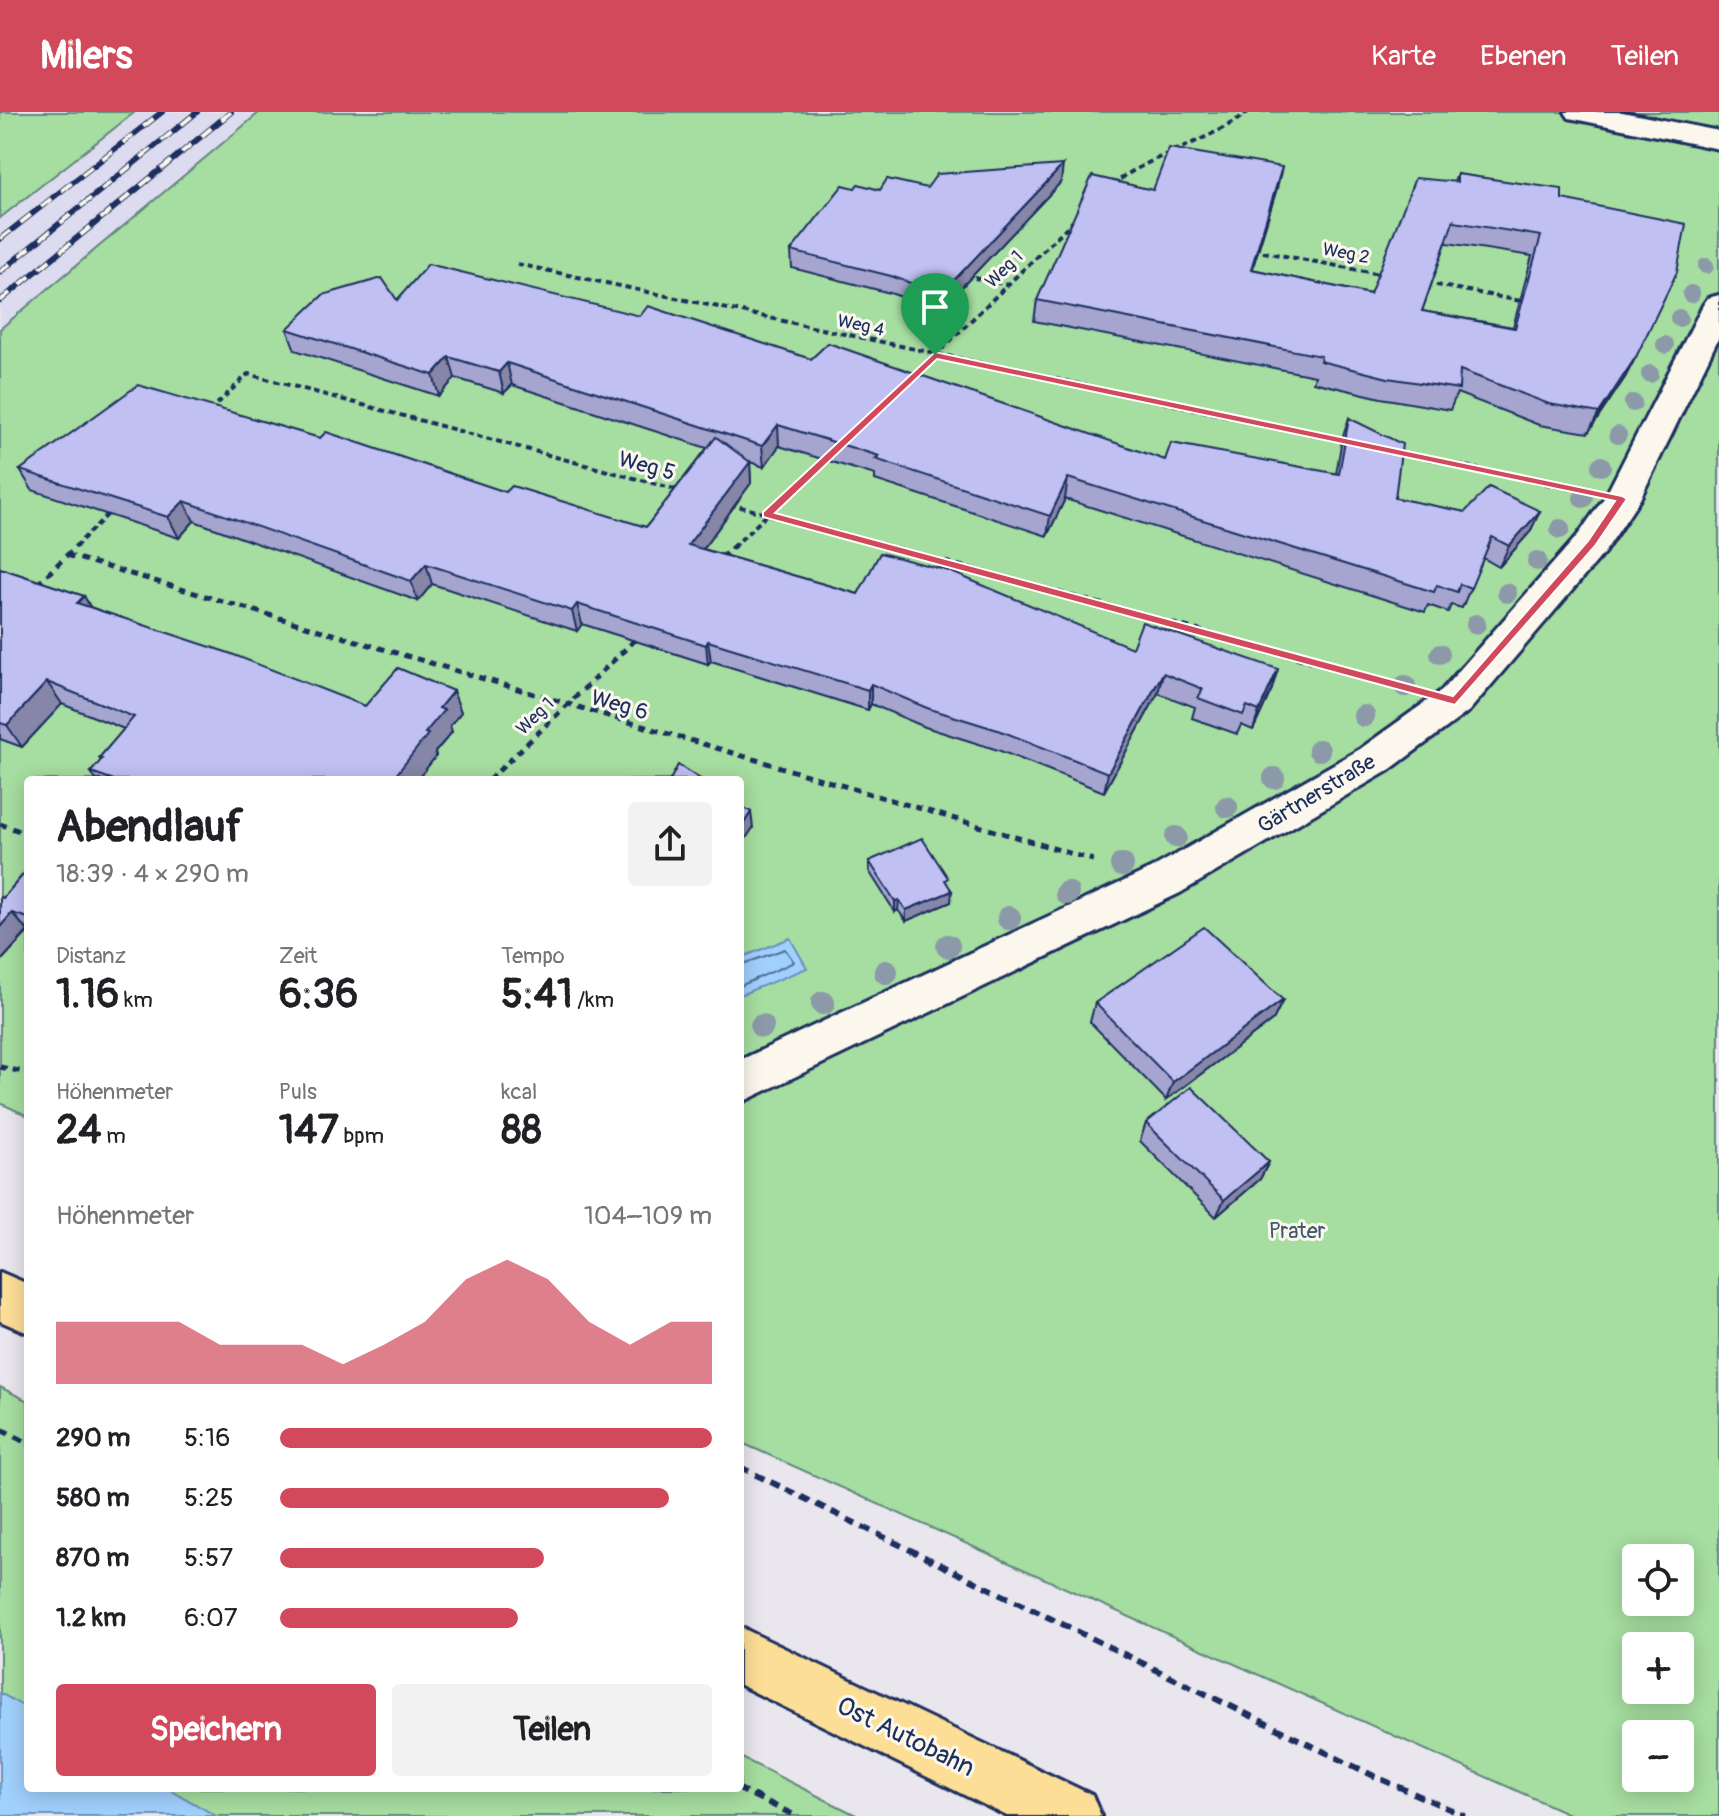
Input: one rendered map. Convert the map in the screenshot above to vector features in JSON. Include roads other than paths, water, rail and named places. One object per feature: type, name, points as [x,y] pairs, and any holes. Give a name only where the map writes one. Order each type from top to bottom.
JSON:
[{"type":"highway","points":[[0,1296],[24,1307]]},
{"type":"highway","name":"Ost Autobahn","points":[[744,1657],[1071,1816]]},
{"type":"street","points":[[1579,112],[1719,140]]},
{"type":"street","name":"Gärtnerstraße","points":[[744,1080],[1165,881],[1374,760],[1455,701],[1591,544],[1622,499],[1719,305]]},
{"type":"water","points":[[790,938],[807,968],[744,993],[744,956]]},
{"type":"water","points":[[0,1693],[24,1707],[24,1792],[174,1792],[216,1816],[0,1816]]},
{"type":"railway","points":[[0,239],[162,112]]},
{"type":"railway","points":[[0,272],[197,112]]},
{"type":"railway","points":[[0,301],[231,112]]},
{"type":"park label","name":"Prater","points":[[1297,1230]]}]
